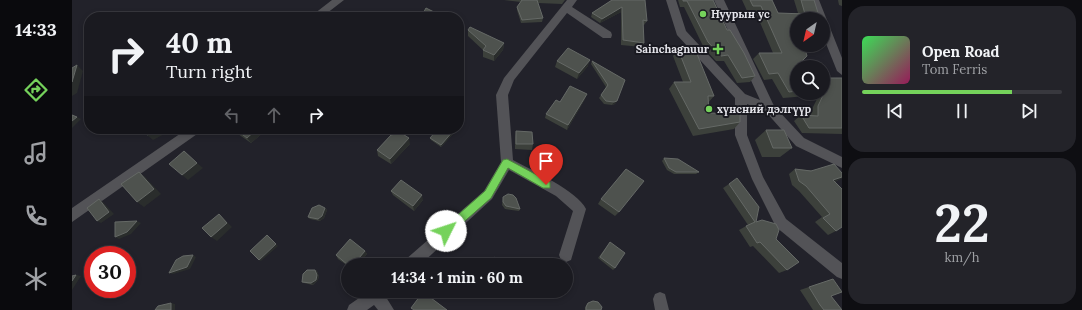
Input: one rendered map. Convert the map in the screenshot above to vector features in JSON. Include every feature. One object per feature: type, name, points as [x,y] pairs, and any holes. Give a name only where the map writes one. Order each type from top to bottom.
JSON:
[{"type":"street","points":[[322,12],[339,0]]},
{"type":"street","points":[[671,0],[681,32],[741,98],[770,109]]},
{"type":"street","points":[[720,0],[770,109],[800,142],[842,163]]},
{"type":"street","points":[[814,0],[819,12]]},
{"type":"street","points":[[418,258],[488,194],[507,163],[502,95],[509,78],[569,4],[607,35]]},
{"type":"street","points":[[830,40],[841,67]]},
{"type":"street","points":[[741,98],[741,135],[758,180],[781,223],[842,272]]},
{"type":"street","points":[[72,216],[122,178],[154,159],[189,134]]},
{"type":"street","points":[[507,163],[560,192],[580,209],[566,255]]},
{"type":"street","points":[[354,310],[373,298]]},
{"type":"street","points":[[381,298],[387,310]]},
{"type":"building","points":[[522,0],[537,0],[543,18],[522,20],[517,7]]},
{"type":"building","points":[[612,0],[645,0],[647,21],[643,20],[644,43],[623,40],[622,7],[602,19],[592,13]]},
{"type":"building","points":[[683,0],[713,0],[727,30],[730,30],[744,53],[755,76],[742,78],[728,55],[721,56],[708,42],[687,1]]},
{"type":"building","points":[[750,0],[772,0],[778,13],[790,13],[790,52],[806,52],[807,56],[803,60],[790,60],[790,92],[778,73],[769,74],[759,53],[782,53],[761,6],[753,6]]},
{"type":"building","points":[[801,0],[814,0],[818,12],[804,12]]},
{"type":"building","points":[[426,8],[434,12],[424,12]]},
{"type":"building","points":[[470,27],[504,43],[494,55],[483,50],[486,46],[468,30]]},
{"type":"building","points":[[568,48],[590,60],[579,73],[557,61]]},
{"type":"building","points":[[678,49],[695,49],[714,96],[708,96],[709,113],[740,114],[740,122],[699,129],[674,82],[691,82]]},
{"type":"building","points":[[592,61],[625,80],[617,101],[606,101],[601,95],[608,85]]},
{"type":"building","points":[[77,65],[72,82],[72,68]]},
{"type":"building","points":[[830,78],[842,78],[842,128],[809,128],[801,115],[818,116],[818,106],[821,100],[830,100]]},
{"type":"building","points":[[570,86],[587,94],[568,125],[546,114],[556,100],[560,102]]},
{"type":"building","points":[[72,115],[77,117],[72,121]]},
{"type":"building","points":[[766,130],[784,130],[792,148],[773,148]]},
{"type":"building","points":[[516,131],[532,132],[533,144],[516,144]]},
{"type":"building","points":[[242,134],[251,134],[247,138]]},
{"type":"building","points":[[403,134],[409,138],[390,159],[377,150],[391,135]]},
{"type":"building","points":[[434,134],[451,134],[441,145],[430,138]]},
{"type":"building","points":[[184,151],[197,163],[182,175],[169,164]]},
{"type":"building","points":[[664,158],[678,159],[699,172],[676,172],[669,168]]},
{"type":"building","points":[[834,164],[842,173],[842,177],[833,180],[842,189],[842,227],[836,231],[823,218],[830,214],[806,186],[799,181],[795,169],[811,171]]},
{"type":"building","points":[[626,169],[644,181],[619,212],[601,199]]},
{"type":"building","points":[[139,172],[154,189],[137,202],[121,184]]},
{"type":"building","points":[[737,178],[759,207],[756,222],[762,220],[776,224],[779,230],[776,239],[799,262],[787,270],[760,242],[757,243],[746,226],[755,222],[729,184]]},
{"type":"building","points":[[401,180],[422,195],[413,206],[391,191]]},
{"type":"building","points":[[508,194],[513,195],[516,198],[520,209],[506,206],[503,202],[503,197]]},
{"type":"building","points":[[99,199],[109,212],[97,221],[87,208]]},
{"type":"building","points":[[319,205],[325,208],[322,216],[318,219],[308,217],[312,208]]},
{"type":"building","points":[[219,214],[227,223],[211,237],[202,228]]},
{"type":"building","points":[[137,221],[127,232],[115,237],[115,222]]},
{"type":"building","points":[[267,235],[276,244],[259,260],[250,251]]},
{"type":"building","points":[[350,239],[365,251],[359,258],[341,259],[336,255]]},
{"type":"building","points":[[610,242],[625,253],[615,268],[600,257]]},
{"type":"building","points":[[193,255],[187,267],[169,273],[176,260],[183,256]]},
{"type":"building","points":[[307,270],[315,270],[317,275],[316,280],[311,283],[302,282],[303,274]]},
{"type":"building","points":[[833,279],[842,292],[831,296],[842,310],[824,310],[809,287]]},
{"type":"building","points":[[418,298],[431,298],[447,310],[414,310],[411,308]]},
{"type":"building","points":[[593,301],[598,302],[602,307],[601,310],[586,310],[588,303]]},
{"type":"building","points":[[171,303],[171,310],[155,310],[158,306]]},
{"type":"place","name":"Нуурын ус","points":[[703,14]]},
{"type":"place","name":"Sainchagnuur","points":[[718,49]]},
{"type":"place","name":"хүнсний дэлгүүр","points":[[709,109]]},
{"type":"route","points":[[446,231],[488,194],[507,163],[546,185]]}]
